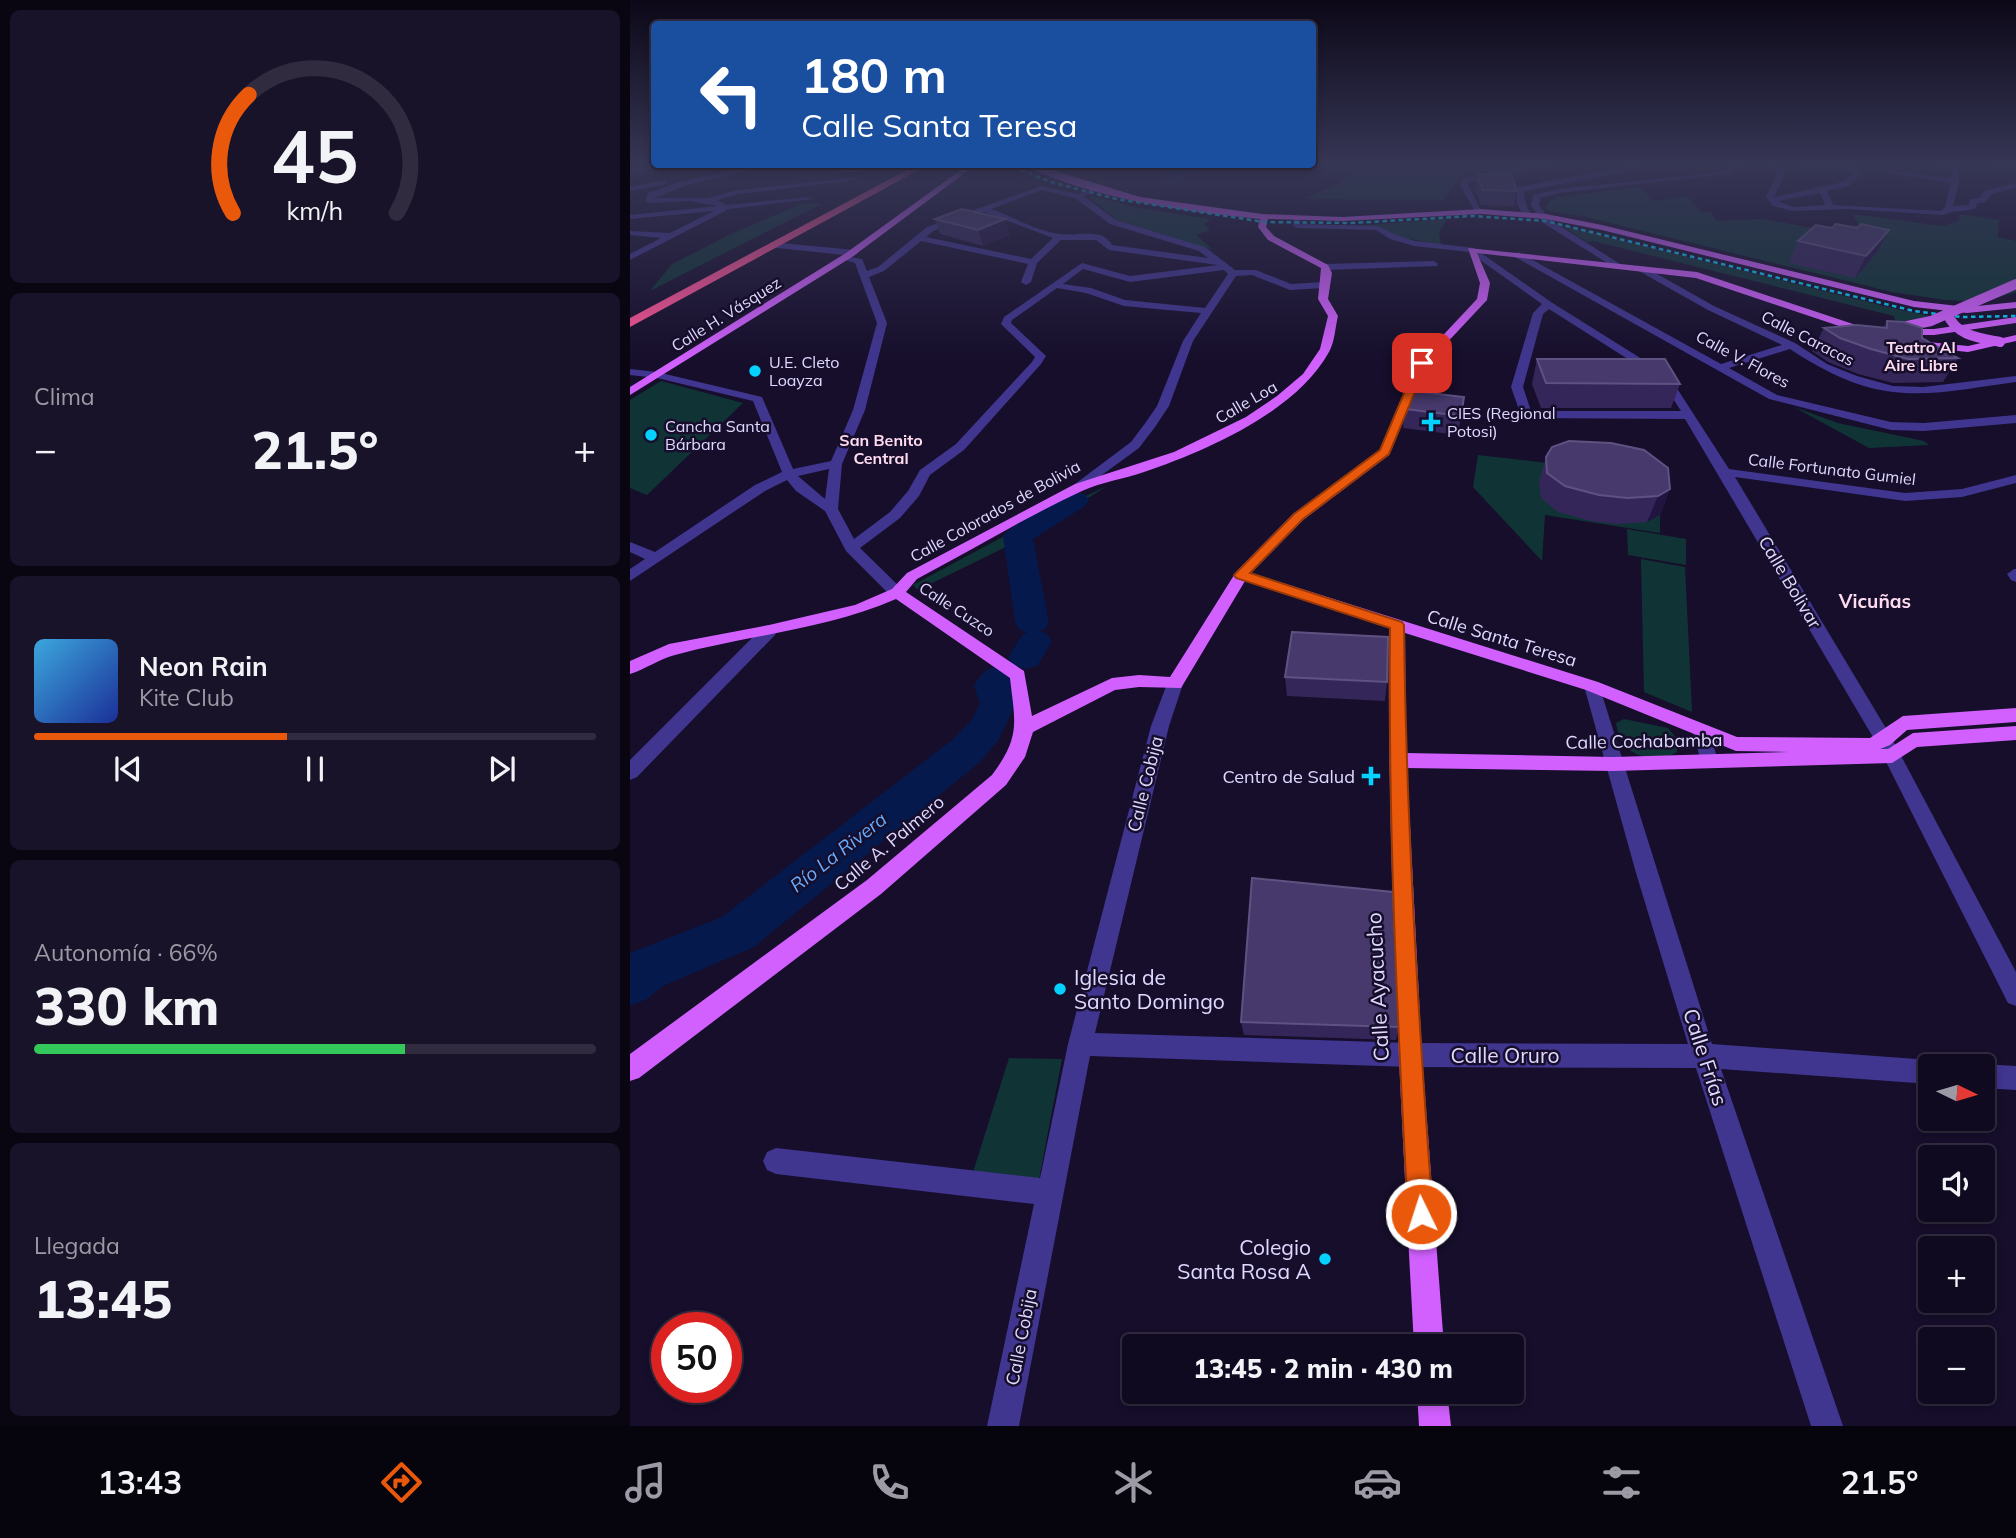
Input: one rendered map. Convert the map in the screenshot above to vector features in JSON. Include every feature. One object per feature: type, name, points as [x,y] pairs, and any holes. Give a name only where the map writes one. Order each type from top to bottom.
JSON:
[{"type":"highway","points":[[657,295],[781,230]]},
{"type":"highway","points":[[630,323],[800,230]]},
{"type":"main road","name":"Calle H. Vásquez","points":[[630,392],[889,230]]},
{"type":"main road","points":[[1264,230],[1271,238],[1325,267]]},
{"type":"main road","points":[[1610,230],[1914,304],[1967,310],[2016,307]]},
{"type":"main road","points":[[1471,250],[1696,275],[1858,330],[1884,332],[1931,321],[2016,284]]},
{"type":"main road","name":"Calle Cobija","points":[[1175,684],[1241,575],[1298,517],[1385,452],[1422,363],[1482,300],[1485,283],[1471,250]]},
{"type":"main road","name":"Calle Loa","points":[[1080,487],[1105,481],[1238,428],[1289,396],[1323,353],[1333,316],[1323,299],[1323,285],[1327,273],[1325,267]]},
{"type":"main road","points":[[1965,328],[2016,307]]},
{"type":"main road","points":[[1947,313],[1950,324],[1965,333],[2000,342]]},
{"type":"main road","points":[[1829,320],[1952,349],[1969,349],[2016,338]]},
{"type":"main road","points":[[1858,330],[1905,333],[2016,320]]},
{"type":"main road","name":"Calle Colorados de Bolivia","points":[[630,668],[669,650],[769,631],[859,609],[897,593],[912,576],[1080,487]]},
{"type":"main road","name":"Calle Santa Teresa","points":[[1241,575],[1592,686]]},
{"type":"main road","name":"Calle Cuzco","points":[[897,593],[1018,674],[1025,728]]},
{"type":"main road","name":"Calle Ayacucho","points":[[1397,625],[1397,760],[1410,1055],[1428,1334]]},
{"type":"main road","points":[[1025,728],[1112,684],[1139,681],[1175,684]]},
{"type":"main road","name":"Calle Cochabamba","points":[[1592,686],[1736,744],[1871,745],[1888,748]]},
{"type":"main road","points":[[1888,748],[1903,723],[2016,715]]},
{"type":"main road","name":"Calle A. Palmero","points":[[630,1069],[874,887],[999,780],[1016,757],[1025,728]]},
{"type":"main road","points":[[1888,748],[1913,740],[2016,733]]},
{"type":"main road","name":"Calle Cochabamba","points":[[1397,760],[1613,764],[1709,761],[1888,748]]},
{"type":"main road","points":[[1434,1404],[1435,1426]]},
{"type":"street","points":[[630,257],[684,230]]},
{"type":"street","points":[[865,275],[881,269],[929,230]]},
{"type":"street","points":[[1039,230],[1059,237],[1097,237],[1107,242],[1109,247],[1252,272],[1290,287],[1323,285]]},
{"type":"street","points":[[1138,230],[1202,249],[1227,268]]},
{"type":"street","points":[[1381,230],[1393,237],[1414,243],[1471,250]]},
{"type":"street","points":[[1562,230],[1618,266]]},
{"type":"street","points":[[630,233],[672,236]]},
{"type":"street","points":[[1026,282],[1033,262],[1059,237]]},
{"type":"street","points":[[920,238],[1033,262]]},
{"type":"street","points":[[771,245],[851,256],[859,261],[882,323],[859,411],[836,464],[831,509]]},
{"type":"street","name":"Calle Bolivar","points":[[1471,250],[1548,304],[1665,378],[1726,472],[1888,748],[2016,995]]},
{"type":"street","name":"Calle V. Flores","points":[[1518,255],[1773,397],[1891,426],[1924,427],[2016,419]]},
{"type":"street","points":[[1325,267],[1434,264]]},
{"type":"street","points":[[851,548],[895,515],[914,493],[925,473],[960,447],[1036,364],[1041,356],[1006,324],[1008,318],[1082,266],[1130,279],[1227,268]]},
{"type":"street","name":"Calle Colorados de Bolivia","points":[[1080,487],[1135,445],[1151,424],[1163,406],[1180,357],[1227,268]]},
{"type":"street","name":"Calle Caracas","points":[[1640,268],[1712,308],[1791,345],[1823,366],[1892,389],[1923,390],[2016,379]]},
{"type":"street","points":[[1054,285],[1088,290],[1124,303],[1206,311]]},
{"type":"street","points":[[1548,304],[1538,313],[1517,387],[1526,415],[1690,415]]},
{"type":"street","points":[[1722,367],[1791,345]]},
{"type":"street","name":"Calle Cuzco","points":[[630,372],[657,375],[758,400],[789,474],[801,488],[831,509],[851,548],[897,593]]},
{"type":"street","points":[[1520,378],[1533,378]]},
{"type":"street","points":[[1639,378],[1665,378]]},
{"type":"street","points":[[630,576],[760,488],[789,474],[836,464]]},
{"type":"street","name":"Calle Fortunato Gumiel","points":[[1726,472],[1905,497],[1962,493],[2016,479]]},
{"type":"street","points":[[630,546],[655,558]]},
{"type":"street","points":[[630,772],[769,631]]},
{"type":"street","name":"Calle Cobija","points":[[1003,1426],[1080,1045],[1160,726],[1175,684]]},
{"type":"street","name":"Calle Frías","points":[[1592,686],[1613,764],[1705,1056],[1827,1426]]},
{"type":"street","points":[[1702,731],[1709,761]]},
{"type":"street","name":"Calle Oruro","points":[[1080,1045],[1410,1055],[1705,1056],[1918,1071]]},
{"type":"street","points":[[1995,1077],[2016,1078]]},
{"type":"street","points":[[776,1161],[1050,1193]]},
{"type":"green space","points":[[741,230],[771,230],[650,291],[672,264]]},
{"type":"green space","points":[[1148,230],[1210,230],[1196,235],[1213,250]]},
{"type":"green space","points":[[1384,230],[1441,230],[1441,245],[1396,236]]},
{"type":"green space","points":[[1568,230],[1579,230],[1930,316],[1896,323],[1894,316],[1593,241],[1587,242]]},
{"type":"green space","points":[[1637,230],[1998,230],[1998,237],[2016,241],[2016,292],[1983,302],[1945,300],[1892,292]]},
{"type":"green space","points":[[661,381],[743,403],[647,495],[630,488],[630,400]]},
{"type":"green space","points":[[1794,407],[1838,423],[1924,441],[1929,445],[1869,448]]},
{"type":"green space","points":[[1478,455],[1547,463],[1660,515],[1660,533],[1545,515],[1542,561],[1473,487]]},
{"type":"green space","points":[[1107,486],[1030,535],[918,590],[913,585],[1038,518]]},
{"type":"green space","points":[[1627,529],[1686,539],[1686,565],[1628,555]]},
{"type":"green space","points":[[1641,559],[1685,567],[1692,712],[1644,692]]},
{"type":"green space","points":[[1624,719],[1668,728],[1677,739],[1677,752],[1655,758],[1631,751],[1621,740],[1617,729],[1616,723]]},
{"type":"green space","points":[[1009,1058],[1062,1059],[1036,1195],[968,1188]]},
{"type":"building","points":[[1811,230],[1889,230],[1866,256],[1798,241]]},
{"type":"building","points":[[1887,321],[1904,322],[1922,328],[1922,338],[1958,358],[1908,359],[1840,338],[1824,328],[1857,325],[1887,328]]},
{"type":"building","points":[[1537,359],[1665,359],[1680,384],[1546,383]]},
{"type":"building","points":[[1413,391],[1464,397],[1461,416],[1405,409]]},
{"type":"building","points":[[1569,441],[1611,443],[1644,450],[1668,468],[1670,489],[1658,496],[1627,498],[1599,495],[1565,486],[1547,473],[1546,457],[1552,447]]},
{"type":"building","points":[[1292,632],[1388,637],[1387,682],[1285,677]]},
{"type":"building","points":[[1252,878],[1393,892],[1399,1027],[1241,1022]]},
{"type":"waterway","name":"Río La Rivera","points":[[1032,622],[1018,536],[1075,500]]},
{"type":"waterway","name":"Río La Rivera","points":[[1025,657],[1035,642]]},
{"type":"waterway","name":"Río La Rivera","points":[[630,982],[646,970],[738,932],[966,751],[986,729],[998,703],[992,686],[997,679]]},
{"type":"railway","points":[[1581,230],[1914,311],[1961,317],[2016,316]]},
{"type":"place","name":"U.E. Cleto Loayza","points":[[755,371]]},
{"type":"place","name":"CIES (Regional Potosi)","points":[[1431,422]]},
{"type":"place","name":"Cancha Santa Bárbara","points":[[651,435]]},
{"type":"place","name":"Centro de Salud","points":[[1371,776]]},
{"type":"place","name":"Iglesia de Santo Domingo","points":[[1060,989]]},
{"type":"place","name":"Colegio Santa Rosa A","points":[[1325,1259]]},
{"type":"district","name":"Teatro Al Aire Libre","points":[[1921,356]]},
{"type":"district","name":"San Benito Central","points":[[881,449]]},
{"type":"district","name":"Vicuñas","points":[[1875,601]]},
{"type":"route","points":[[1421,1214],[1410,1055],[1397,760],[1397,625],[1241,575],[1298,517],[1385,452],[1422,363]]}]
